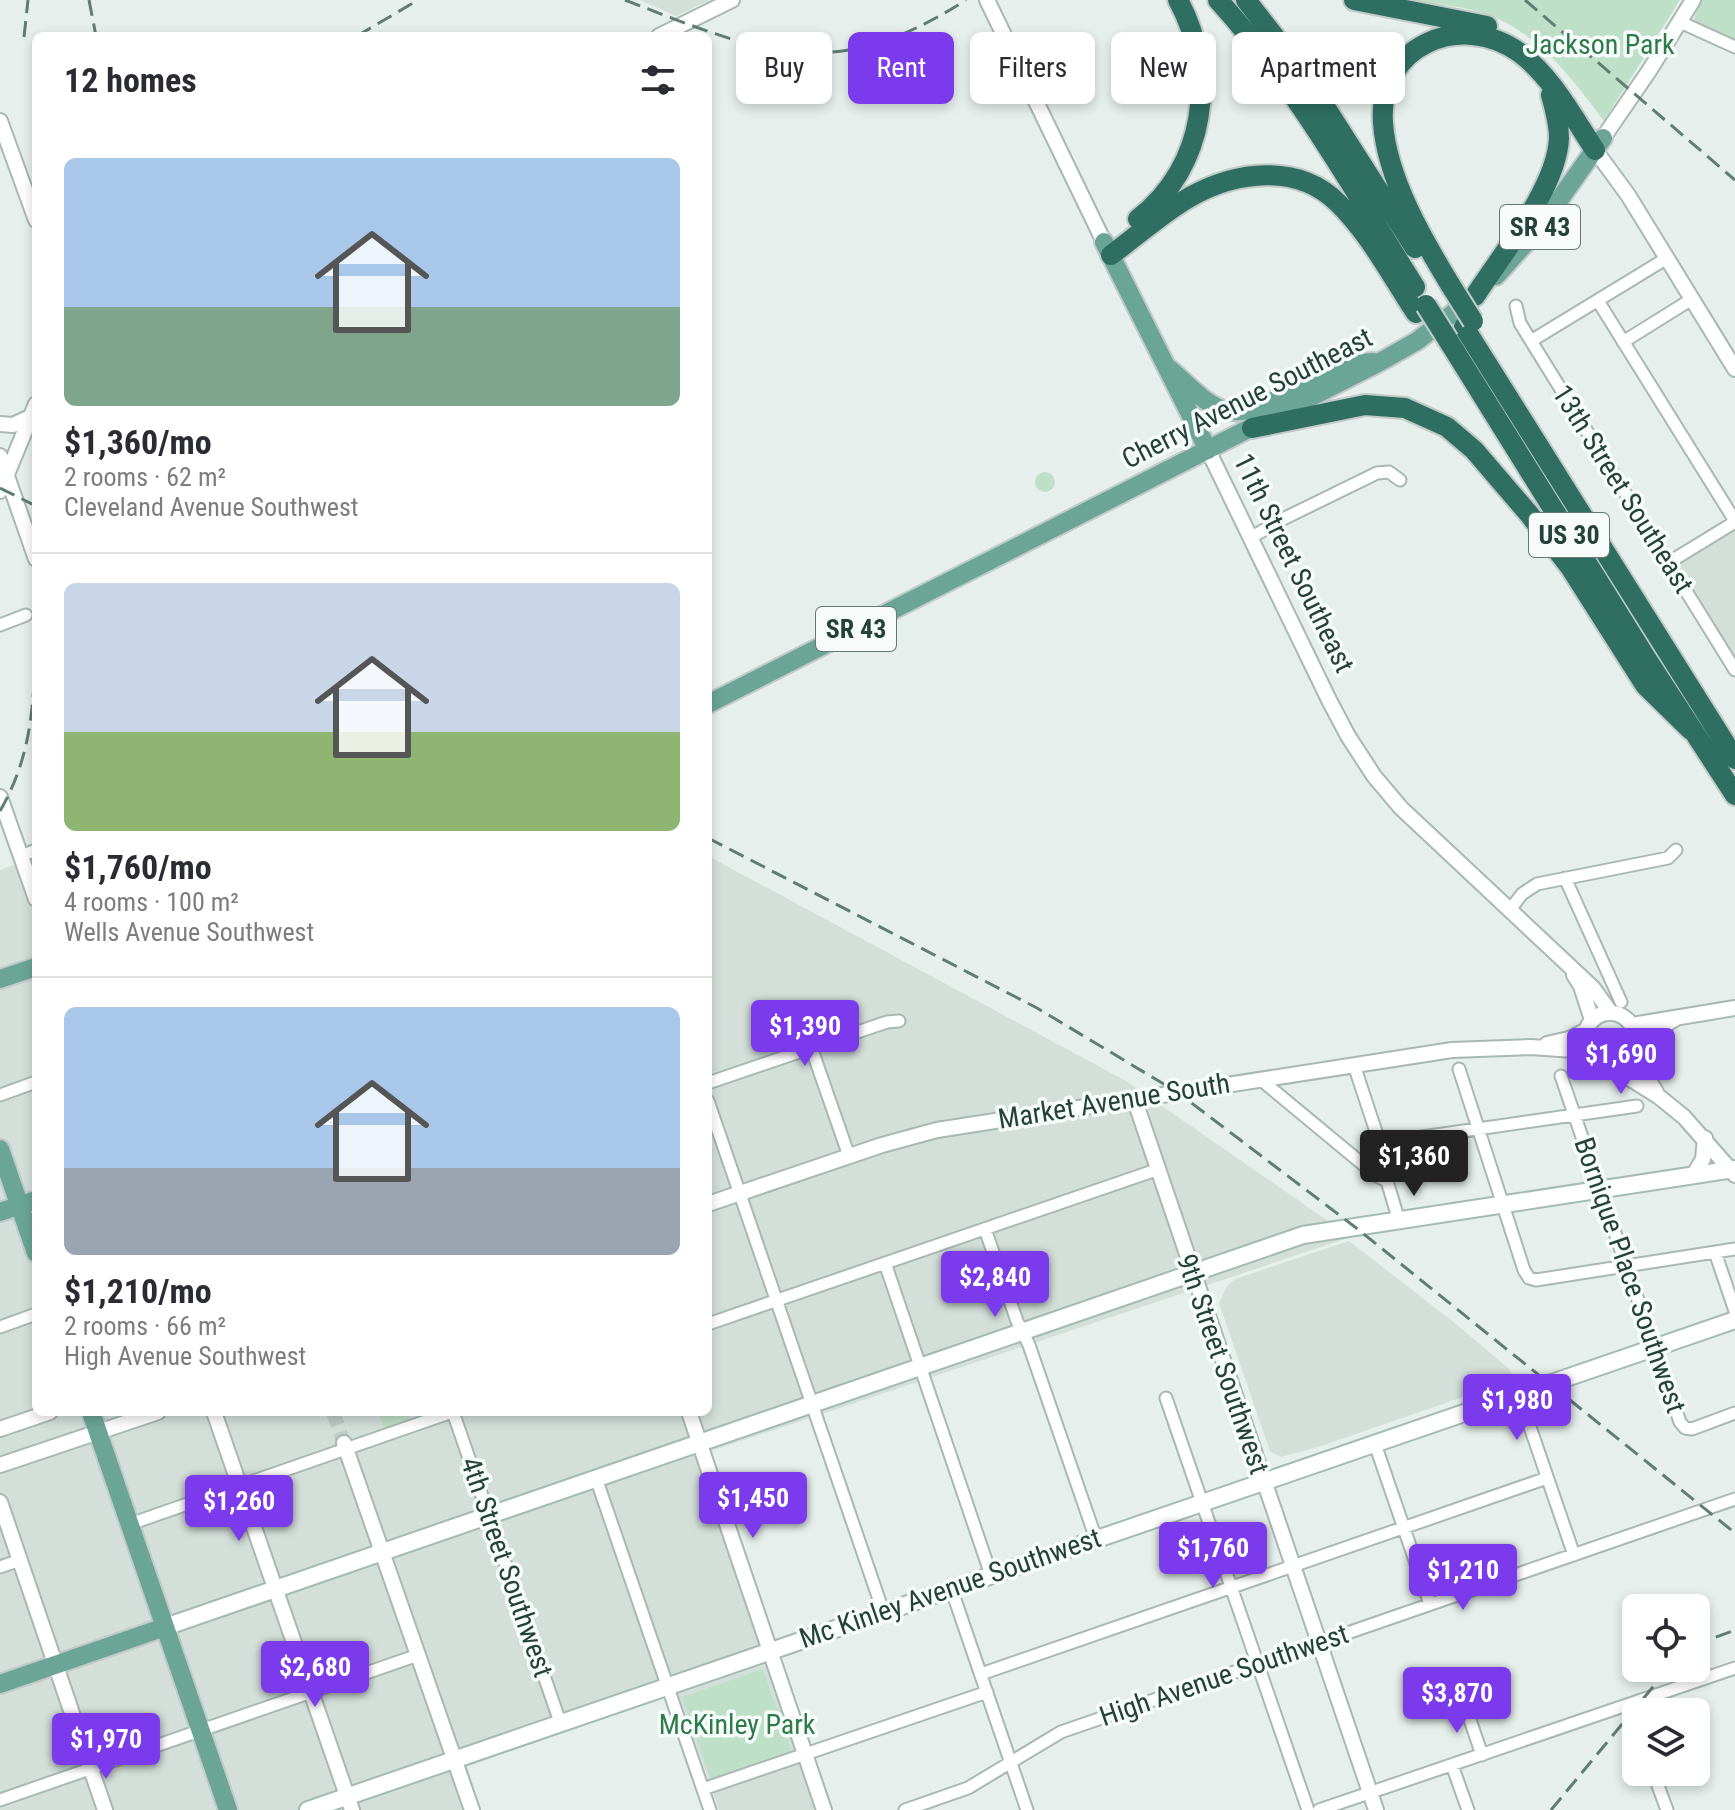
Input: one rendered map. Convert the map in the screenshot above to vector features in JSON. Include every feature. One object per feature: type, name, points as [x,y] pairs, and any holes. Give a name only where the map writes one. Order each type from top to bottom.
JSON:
[{"type":"highway","points":[[1108,249],[1164,195],[1183,168],[1196,134],[1202,93],[1200,65],[1195,37],[1178,0]]},
{"type":"highway","name":"US 30","points":[[1218,0],[1293,95],[1434,299],[1469,324],[1700,724],[1735,795]]},
{"type":"highway","name":"US 30","points":[[1246,0],[1306,77],[1434,299],[1443,343],[1700,724],[1735,759]]},
{"type":"highway","points":[[1354,0],[1475,23],[1521,42],[1547,65],[1586,118],[1599,144]]},
{"type":"highway","points":[[1434,299],[1422,236],[1388,154],[1382,117],[1386,89],[1409,54],[1440,38],[1468,34],[1508,45],[1541,73],[1599,144]]},
{"type":"highway","points":[[1475,296],[1534,206],[1557,155],[1557,118],[1541,73]]},
{"type":"highway","points":[[1108,249],[1203,190],[1244,177],[1293,177],[1319,187],[1340,205],[1363,232],[1434,299]]},
{"type":"highway","points":[[1252,428],[1365,405],[1405,408],[1447,427],[1474,450],[1570,567],[1645,685],[1735,747]]},
{"type":"main road","name":"Cherry Avenue Southeast","points":[[712,702],[1417,341],[1475,296],[1540,227],[1599,144]]},
{"type":"main road","name":"11th Street Southeast","points":[[1108,249],[1208,450]]},
{"type":"main road","points":[[1167,367],[1206,401],[1224,410],[1235,411],[1259,406],[1347,363],[1380,362]]},
{"type":"main road","points":[[0,979],[32,968]]},
{"type":"main road","points":[[0,1149],[28,1203],[32,1228]]},
{"type":"main road","points":[[0,1684],[1303,1235],[1734,1172]]},
{"type":"main road","points":[[0,1212],[28,1203]]},
{"type":"main road","name":"Mc Kinley Avenue Southwest","points":[[308,1810],[350,1803],[454,1759],[560,1722],[1735,1320]]},
{"type":"main road","points":[[93,1416],[228,1810]]},
{"type":"street","points":[[667,32],[732,0]]},
{"type":"street","name":"11th Street Southeast","points":[[987,0],[1108,249]]},
{"type":"street","name":"Cherry Avenue Southeast","points":[[1599,144],[1693,0]]},
{"type":"street","points":[[1680,22],[1735,47]]},
{"type":"street","points":[[0,121],[7,161],[32,212]]},
{"type":"street","points":[[1599,144],[1735,369]]},
{"type":"street","points":[[1531,341],[1667,258]]},
{"type":"street","points":[[1623,342],[1692,299]]},
{"type":"street","points":[[1598,301],[1735,522],[1668,563]]},
{"type":"street","name":"13th Street Southeast","points":[[1516,306],[1520,323],[1735,670]]},
{"type":"street","points":[[0,424],[13,425],[32,412]]},
{"type":"street","points":[[0,491],[32,413]]},
{"type":"street","name":"11th Street Southeast","points":[[1208,450],[1342,724],[1374,776],[1401,808],[1567,965],[1616,1007]]},
{"type":"street","points":[[0,456],[32,547]]},
{"type":"street","points":[[1250,538],[1377,473],[1389,472],[1400,480]]},
{"type":"street","points":[[0,625],[26,615]]},
{"type":"street","points":[[0,797],[32,888]]},
{"type":"street","points":[[1509,911],[1530,888],[1668,858],[1676,850]]},
{"type":"street","points":[[21,856],[32,852]]},
{"type":"street","points":[[1565,878],[1616,1007],[1632,1025],[1633,1046],[1658,1096]]},
{"type":"street","name":"11th Street Southeast","points":[[1567,965],[1581,986],[1588,1025]]},
{"type":"street","points":[[1616,1007],[1588,1025],[1584,1039],[1588,1051],[1597,1060],[1658,1096],[1684,1117],[1734,1172]]},
{"type":"street","points":[[1632,1025],[1735,1008]]},
{"type":"street","points":[[1605,1063],[1621,1061],[1633,1046],[1679,1017]]},
{"type":"street","points":[[712,1082],[887,1022],[899,1021]]},
{"type":"street","name":"Market Avenue South","points":[[1531,1047],[1569,1039],[1588,1025]]},
{"type":"street","points":[[811,1047],[849,1156]]},
{"type":"street","name":"Market Avenue South","points":[[712,1203],[937,1130],[1452,1050],[1531,1047],[1588,1051]]},
{"type":"street","points":[[1354,1065],[1380,1143],[1399,1221]]},
{"type":"street","points":[[1459,1069],[1529,1278],[1536,1280],[1735,1249]]},
{"type":"street","name":"Bornique Place Southwest","points":[[1561,1076],[1680,1422],[1685,1428],[1692,1429],[1735,1413]]},
{"type":"street","points":[[1260,1079],[1343,1149],[1387,1181]]},
{"type":"street","points":[[0,1095],[32,1083]]},
{"type":"street","name":"9th Street Southwest","points":[[1134,1098],[1376,1810]]},
{"type":"street","points":[[1380,1143],[1637,1106]]},
{"type":"street","points":[[712,1112],[883,1611]]},
{"type":"street","points":[[1693,1176],[1703,1159],[1705,1138]]},
{"type":"street","points":[[712,1323],[1156,1170]]},
{"type":"street","points":[[985,1229],[1096,1539]]},
{"type":"street","points":[[1715,1252],[1735,1311]]},
{"type":"street","points":[[885,1263],[991,1575]]},
{"type":"street","points":[[0,1327],[32,1315]]},
{"type":"street","points":[[1519,1395],[1574,1555]]},
{"type":"street","points":[[1166,1398],[1308,1810]]},
{"type":"street","points":[[0,1429],[38,1416]]},
{"type":"street","points":[[0,1465],[146,1416]]},
{"type":"street","points":[[215,1416],[350,1803]]},
{"type":"street","points":[[130,1524],[345,1446],[439,1416]]},
{"type":"street","name":"4th Street Southwest","points":[[453,1416],[560,1722]]},
{"type":"street","points":[[690,1416],[824,1810]]},
{"type":"street","points":[[1375,1444],[1430,1604]]},
{"type":"street","points":[[345,1446],[472,1810]]},
{"type":"street","points":[[596,1478],[710,1810]]},
{"type":"street","points":[[981,1674],[1547,1478]]},
{"type":"street","name":"High Avenue Southwest","points":[[905,1810],[968,1788],[1061,1732],[1735,1499]]},
{"type":"street","points":[[0,1502],[105,1810]]},
{"type":"street","points":[[0,1567],[20,1560]]},
{"type":"street","points":[[951,1588],[1027,1810]]},
{"type":"street","points":[[0,1800],[418,1655]]},
{"type":"street","points":[[1647,1698],[1735,1668]]},
{"type":"street","points":[[703,1789],[987,1692]]},
{"type":"street","points":[[1465,1705],[1482,1755]]},
{"type":"street","points":[[1319,1810],[1622,1707]]},
{"type":"street","points":[[1452,1765],[1468,1810]]},
{"type":"street","points":[[1658,1786],[1667,1810]]},
{"type":"shaded area","points":[[640,0],[710,0],[676,16]]},
{"type":"shaded area","points":[[1735,522],[1735,670],[1668,563]]},
{"type":"shaded area","points":[[32,858],[32,1416],[712,1416],[712,858],[1126,1081],[1351,1237],[696,1456],[815,1810],[719,1810],[676,1689],[467,1767],[481,1810],[0,1810],[0,870]]},
{"type":"shaded area","points":[[1349,1241],[1456,1324],[1508,1368],[1515,1379],[1281,1457],[1270,1451],[1219,1303],[1227,1286],[1235,1279]]},
{"type":"green space","name":"Jackson Park","points":[[1407,0],[1680,0],[1604,121],[1551,56],[1519,30],[1480,12]]},
{"type":"green space","points":[[1701,0],[1735,0],[1735,40],[1693,21]]},
{"type":"green space","points":[[1045,472],[1052,475],[1055,482],[1052,489],[1045,492],[1038,489],[1035,482],[1038,475]]},
{"type":"green space","points":[[380,1416],[409,1416],[410,1419],[384,1428]]},
{"type":"green space","name":"McKinley Park","points":[[763,1669],[792,1752],[711,1780],[682,1697]]},
{"type":"tunnel","points":[[334,1416],[344,1443]]},
{"type":"railway","points":[[24,37],[28,0]]},
{"type":"railway","points":[[89,0],[95,32]]},
{"type":"railway","points":[[364,32],[418,0]]},
{"type":"railway","points":[[625,0],[712,32]]},
{"type":"railway","points":[[712,32],[758,46],[797,52],[835,52],[875,44],[918,27],[966,0]]},
{"type":"railway","points":[[1525,0],[1735,180]]},
{"type":"railway","points":[[0,488],[32,504]]},
{"type":"railway","points":[[0,811],[20,767],[32,709]]},
{"type":"railway","points":[[712,840],[1037,1008],[1177,1092],[1355,1227],[1735,1533]]},
{"type":"railway","points":[[1710,1639],[1735,1630]]},
{"type":"railway","points":[[1551,1810],[1657,1682]]}]
